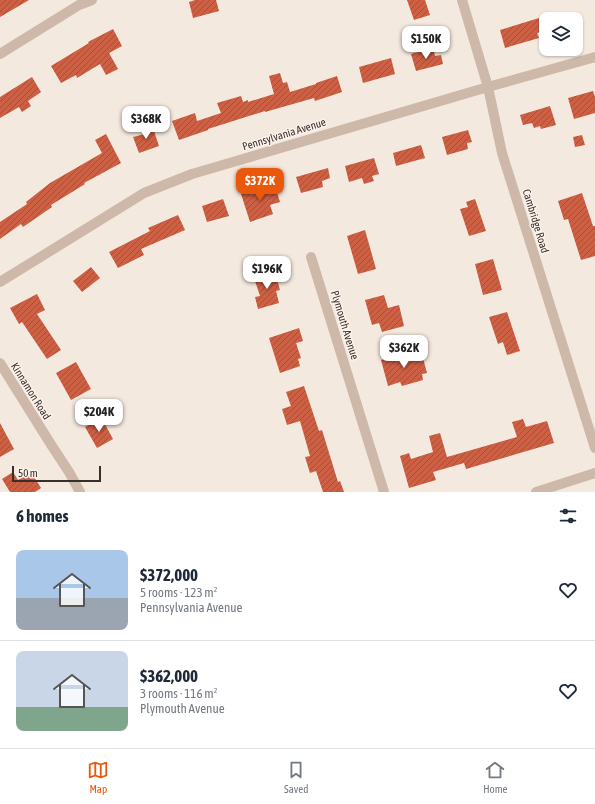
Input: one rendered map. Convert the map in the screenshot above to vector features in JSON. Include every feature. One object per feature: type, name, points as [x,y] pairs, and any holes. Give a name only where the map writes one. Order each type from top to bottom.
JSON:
[{"type":"street","points":[[0,54],[79,5],[92,0]]},
{"type":"street","name":"Cambridge Road","points":[[462,0],[488,87],[502,153],[595,448]]},
{"type":"street","name":"Pennsylvania Avenue","points":[[0,282],[144,193],[192,174],[595,57]]},
{"type":"street","name":"Plymouth Avenue","points":[[311,257],[384,492]]},
{"type":"street","name":"Kinnamon Road","points":[[0,363],[80,492]]},
{"type":"street","points":[[536,492],[595,473]]},
{"type":"building","points":[[0,0],[29,0],[0,17]]},
{"type":"building","points":[[195,0],[216,0],[219,11],[193,18],[189,2]]},
{"type":"building","points":[[407,0],[425,0],[430,15],[414,20]]},
{"type":"building","points":[[539,18],[539,32],[537,33],[539,38],[505,48],[500,30]]},
{"type":"building","points":[[113,29],[122,46],[109,53],[118,69],[106,75],[100,64],[77,78],[76,75],[61,83],[51,66],[89,43],[88,42]]},
{"type":"building","points":[[433,48],[435,56],[441,55],[443,64],[416,71],[411,54]]},
{"type":"building","points":[[391,58],[395,74],[363,83],[359,67]]},
{"type":"building","points":[[280,73],[283,83],[287,82],[290,92],[337,76],[342,92],[315,101],[314,98],[265,111],[179,140],[172,121],[195,113],[197,121],[221,113],[217,103],[241,96],[243,102],[248,100],[248,102],[274,94],[269,76]]},
{"type":"building","points":[[32,77],[41,92],[28,101],[31,106],[22,112],[19,107],[0,118],[0,97]]},
{"type":"building","points":[[593,91],[595,97],[595,113],[574,119],[568,98]]},
{"type":"building","points":[[550,106],[556,125],[541,129],[540,126],[534,128],[532,123],[523,125],[520,115]]},
{"type":"building","points":[[152,125],[159,146],[139,153],[133,137],[145,134],[143,128]]},
{"type":"building","points":[[468,130],[472,142],[467,143],[468,149],[447,155],[442,137]]},
{"type":"building","points":[[106,134],[121,163],[84,183],[85,184],[51,205],[52,207],[23,227],[21,224],[0,239],[0,222],[27,204],[26,202],[50,183],[102,153],[95,140]]},
{"type":"building","points":[[582,135],[585,145],[575,147],[573,137]]},
{"type":"building","points":[[421,145],[425,158],[396,166],[393,153]]},
{"type":"building","points":[[374,158],[379,174],[372,176],[374,181],[364,184],[362,178],[349,182],[345,166]]},
{"type":"building","points":[[328,168],[330,178],[322,181],[323,187],[301,193],[296,177]]},
{"type":"building","points":[[274,183],[280,202],[270,205],[273,214],[250,222],[241,194]]},
{"type":"building","points":[[582,193],[593,226],[595,226],[595,256],[581,260],[568,219],[564,220],[558,201]]},
{"type":"building","points":[[223,199],[229,216],[207,222],[202,206]]},
{"type":"building","points":[[475,199],[486,231],[469,236],[460,209],[468,207],[466,202]]},
{"type":"building","points":[[178,215],[185,230],[141,249],[144,255],[118,268],[109,252],[150,231],[148,228]]},
{"type":"building","points":[[365,230],[376,269],[358,274],[347,236]]},
{"type":"building","points":[[493,259],[502,290],[483,295],[475,264]]},
{"type":"building","points":[[91,267],[100,278],[82,292],[73,281]]},
{"type":"building","points":[[275,272],[280,290],[276,291],[279,303],[258,309],[255,297],[260,296],[254,278]]},
{"type":"building","points":[[37,294],[45,310],[37,314],[61,350],[47,359],[22,322],[19,324],[10,308]]},
{"type":"building","points":[[384,295],[388,308],[399,305],[404,326],[382,332],[379,323],[372,325],[365,300]]},
{"type":"building","points":[[507,312],[520,351],[507,355],[503,342],[498,344],[489,317]]},
{"type":"building","points":[[299,328],[303,341],[296,343],[301,358],[298,359],[300,366],[280,373],[269,338]]},
{"type":"building","points":[[414,350],[417,360],[423,358],[427,373],[422,374],[423,380],[402,386],[400,382],[388,386],[381,360]]},
{"type":"building","points":[[76,362],[91,389],[71,400],[56,373]]},
{"type":"building","points":[[304,386],[319,431],[322,430],[338,482],[340,481],[344,492],[323,492],[316,471],[310,473],[305,457],[310,456],[300,421],[287,425],[282,409],[291,406],[286,392]]},
{"type":"building","points":[[101,417],[113,439],[97,448],[85,427]]},
{"type":"building","points":[[523,419],[526,427],[547,421],[554,443],[466,469],[464,463],[433,472],[436,480],[409,488],[400,456],[409,453],[411,459],[433,452],[429,436],[440,433],[447,457],[517,437],[512,422]]},
{"type":"building","points":[[0,423],[14,449],[0,457]]},
{"type":"building","points":[[13,472],[18,480],[31,472],[41,488],[35,492],[10,492],[2,479]]}]
